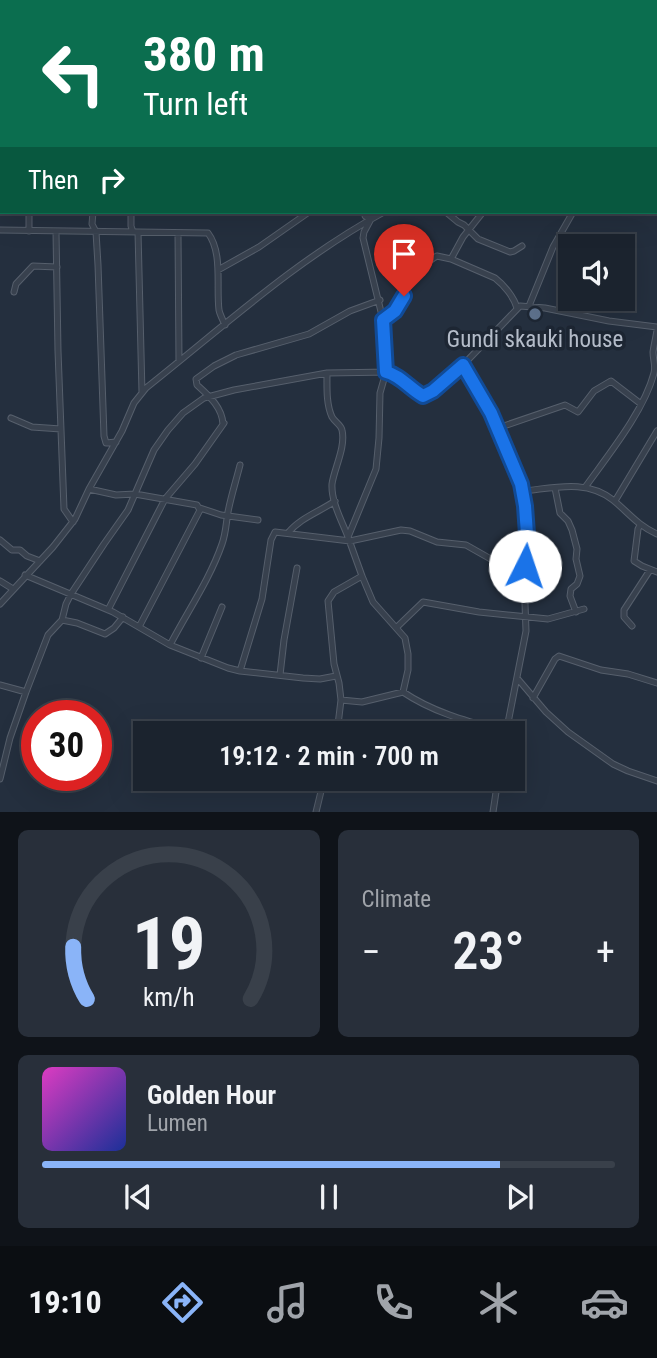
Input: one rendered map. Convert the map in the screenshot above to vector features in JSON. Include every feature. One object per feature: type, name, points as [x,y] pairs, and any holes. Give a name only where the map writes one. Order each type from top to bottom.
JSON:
[{"type":"street","points":[[29,214],[29,231]]},
{"type":"street","points":[[93,214],[92,224],[96,232],[104,436],[106,443],[116,442]]},
{"type":"street","points":[[131,214],[131,226],[136,232],[142,393]]},
{"type":"street","points":[[218,270],[259,247],[306,214]]},
{"type":"street","points":[[365,214],[371,219]]},
{"type":"street","points":[[0,604],[73,522],[134,403],[142,393],[278,280],[380,214]]},
{"type":"street","points":[[449,214],[478,239],[508,251],[522,246]]},
{"type":"street","points":[[451,259],[481,214]]},
{"type":"street","points":[[529,306],[553,247],[572,214]]},
{"type":"street","points":[[349,539],[376,469],[380,393],[386,372],[380,300],[363,238],[363,232],[371,219]]},
{"type":"street","points":[[0,230],[208,233],[213,242],[218,270],[219,311],[225,325]]},
{"type":"street","points":[[56,232],[64,509],[73,522]]},
{"type":"street","points":[[178,233],[180,361]]},
{"type":"street","points":[[383,320],[395,311],[408,287],[429,261],[437,256],[477,269],[501,282],[517,308]]},
{"type":"street","points":[[13,292],[16,284],[33,266],[57,267]]},
{"type":"street","points":[[108,610],[165,499],[195,464],[224,422],[210,397],[195,382],[197,379],[214,366],[251,350],[309,334],[350,311],[380,300]]},
{"type":"street","points":[[0,779],[10,738],[48,635],[62,620],[71,594],[128,510],[155,450],[183,413],[200,400],[234,390],[327,373],[386,372],[394,374],[423,396],[433,391],[463,365],[517,308],[529,306],[657,329],[653,378],[632,421],[586,486]]},
{"type":"street","points":[[463,365],[498,428],[523,491],[527,534],[527,616],[508,721]]},
{"type":"street","points":[[327,373],[327,395],[331,412],[342,431],[341,449],[332,483],[335,501],[373,602],[405,638],[408,670],[403,692]]},
{"type":"street","points":[[498,428],[565,405],[578,412],[594,391],[610,382],[615,383],[640,404]]},
{"type":"street","points":[[11,418],[32,427],[61,429]]},
{"type":"street","points":[[615,501],[657,431]]},
{"type":"street","points":[[170,645],[212,566],[226,531],[227,516],[240,465]]},
{"type":"street","points":[[523,491],[586,486],[615,501],[640,525],[657,534]]},
{"type":"street","points":[[555,488],[560,513],[572,530],[577,549],[580,576],[569,596],[576,612]]},
{"type":"street","points":[[89,489],[197,505],[200,510]]},
{"type":"street","points":[[288,533],[299,521],[335,501]]},
{"type":"street","points":[[200,510],[201,508],[227,516],[258,520]]},
{"type":"street","points":[[139,627],[200,510]]},
{"type":"street","points":[[632,626],[624,617],[624,610],[654,571],[634,561],[640,525]]},
{"type":"street","points":[[240,671],[262,599],[272,536],[276,532],[349,539],[408,530],[438,542],[466,545],[496,562],[525,566]]},
{"type":"street","points":[[0,540],[10,549],[20,550],[40,561]]},
{"type":"street","points":[[280,675],[297,568]]},
{"type":"street","points":[[25,575],[123,617],[170,645],[240,671],[320,679],[336,676]]},
{"type":"street","points":[[338,721],[340,683],[334,664],[328,601],[334,592],[362,576]]},
{"type":"street","points":[[0,581],[13,589]]},
{"type":"street","points":[[397,627],[421,603],[427,602],[479,612],[550,619],[584,609]]},
{"type":"street","points":[[201,658],[222,607]]},
{"type":"street","points":[[62,620],[105,634],[123,617]]},
{"type":"street","points":[[533,698],[559,656],[601,670],[628,674],[657,683]]},
{"type":"street","points":[[517,678],[546,712],[568,732],[613,764],[657,781]]},
{"type":"street","points":[[0,685],[26,692]]},
{"type":"street","points":[[341,700],[362,702],[403,692],[466,721]]},
{"type":"street","points":[[316,812],[321,791]]},
{"type":"street","points":[[493,812],[496,791]]},
{"type":"place","name":"Gundi skauki house","points":[[535,314]]},
{"type":"route","points":[[404,296],[395,311],[383,320],[386,372],[394,374],[423,396],[433,391],[463,365],[491,413],[521,484],[527,534],[525,566]]}]
